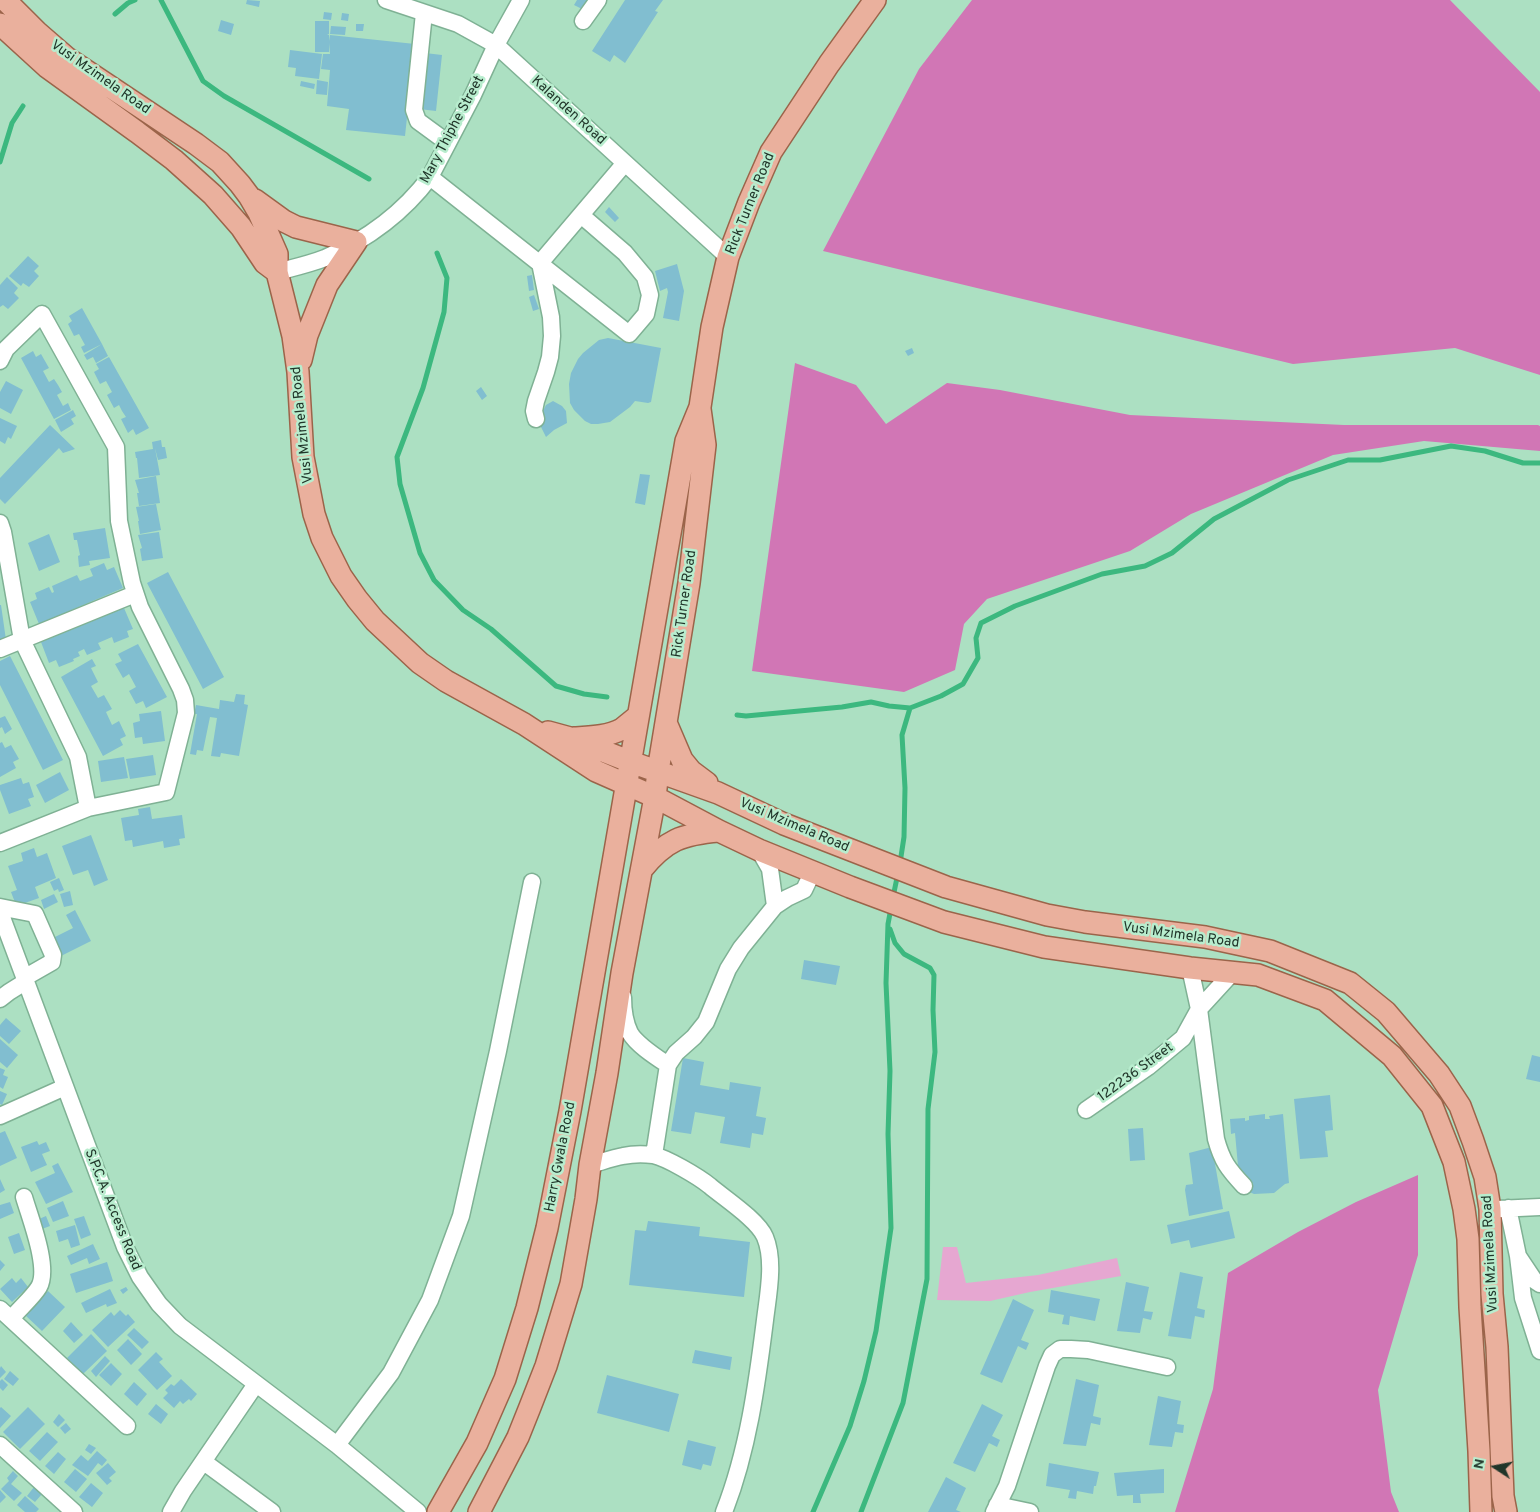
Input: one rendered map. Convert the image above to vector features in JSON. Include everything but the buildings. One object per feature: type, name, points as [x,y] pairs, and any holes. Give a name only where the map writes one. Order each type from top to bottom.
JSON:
[{"type":"main road","name":"Rick Turner Road","points":[[631,762],[686,441],[700,406],[712,327],[728,257],[748,202],[771,152],[829,64],[875,0]]},
{"type":"main road","name":"Vusi Mzimela Road","points":[[4,17],[196,144],[220,162],[249,196],[275,246],[277,272],[294,336],[308,488],[322,538],[341,576],[357,599],[375,621],[420,663],[454,685],[524,724],[596,771],[655,797],[759,850],[813,872],[944,922],[1044,947],[1190,968],[1258,975],[1325,1000],[1392,1056],[1432,1106],[1454,1162],[1464,1209],[1468,1247],[1481,1512]]},
{"type":"main road","name":"Vusi Mzimela Road","points":[[4,17],[47,67],[174,160],[213,195],[241,227],[265,263],[277,272]]},
{"type":"main road","points":[[249,196],[284,221],[296,227],[356,242],[326,284],[307,335],[298,372]]},
{"type":"main road","name":"Rick Turner Road","points":[[655,797],[689,583],[705,445],[700,406]]},
{"type":"main road","points":[[570,738],[601,736],[612,733],[638,716]]},
{"type":"main road","name":"Vusi Mzimela Road","points":[[524,724],[570,738],[718,793],[784,824],[946,887],[1056,917],[1205,937],[1270,951],[1350,983],[1386,1012],[1439,1074],[1460,1106],[1474,1141],[1485,1177],[1499,1208],[1492,1294],[1497,1347],[1506,1512]]},
{"type":"main road","points":[[667,725],[682,760],[691,771],[718,793]]},
{"type":"main road","name":"Harry Gwala Road","points":[[438,1512],[477,1442],[505,1379],[527,1308],[547,1228],[570,1111],[631,762]]},
{"type":"main road","points":[[479,1512],[518,1437],[546,1366],[571,1284],[622,973],[655,797]]},
{"type":"main road","points":[[641,870],[667,844],[699,833],[719,831]]},
{"type":"street","name":"Kalanden Road","points":[[386,0],[458,24],[496,45],[728,257]]},
{"type":"street","name":"Mary Thiphe Street","points":[[277,272],[324,258],[356,242],[397,214],[423,187],[448,143],[496,45],[521,0]]},
{"type":"street","points":[[583,21],[598,0]]},
{"type":"street","points":[[424,13],[414,110],[418,121],[448,143]]},
{"type":"street","points":[[540,263],[625,163]]},
{"type":"street","points":[[430,177],[629,334],[646,314],[650,295],[645,277],[625,253],[581,215]]},
{"type":"street","points":[[536,419],[534,411],[546,372],[552,336],[540,263]]},
{"type":"street","points":[[0,361],[6,349],[42,314],[116,447],[119,522],[132,583],[140,607],[181,689],[185,700],[186,713],[166,792],[88,808],[0,843]]},
{"type":"street","points":[[0,522],[22,640],[78,757],[88,808]]},
{"type":"street","points":[[0,649],[135,594]]},
{"type":"street","points":[[759,850],[770,869],[775,906]]},
{"type":"street","points":[[654,1155],[668,1064],[706,1022],[728,969],[741,948],[775,906],[804,890],[813,872]]},
{"type":"street","points":[[337,1445],[391,1374],[430,1300],[461,1216],[496,1060],[532,882]]},
{"type":"street","points":[[0,906],[35,914],[53,955],[52,962],[0,999]]},
{"type":"street","name":"S.P.C.A. Access Road","points":[[0,912],[125,1247],[140,1277],[159,1304],[180,1326],[337,1445],[418,1512]]},
{"type":"street","points":[[1190,968],[1199,1009],[1216,1139],[1220,1155],[1232,1173],[1244,1186]]},
{"type":"street","points":[[622,973],[623,1005],[630,1034],[645,1048],[668,1064]]},
{"type":"street","name":"122236 Street","points":[[1086,1110],[1148,1067],[1183,1038],[1199,1009],[1232,973]]},
{"type":"street","points":[[0,1116],[65,1087]]},
{"type":"street","points":[[590,1165],[624,1156],[654,1155],[681,1167],[707,1183],[758,1226],[764,1236],[768,1248],[769,1282],[752,1412],[738,1472],[724,1512]]},
{"type":"street","points":[[24,1197],[40,1250],[43,1276],[40,1286],[6,1314],[127,1426]]},
{"type":"street","points":[[1540,1207],[1499,1208],[1518,1256],[1534,1280],[1540,1284]]},
{"type":"street","points":[[1518,1256],[1523,1298],[1540,1351]]},
{"type":"street","points":[[1030,1512],[995,1509],[1007,1486],[1046,1366],[1052,1355],[1060,1350],[1088,1350],[1167,1368]]},
{"type":"street","points":[[171,1512],[183,1490],[256,1384]]},
{"type":"street","points":[[0,1446],[74,1512]]},
{"type":"street","points":[[204,1462],[272,1512]]},
{"type":"shaded area","points":[[972,0],[1450,0],[1540,92],[1540,375],[1455,348],[1293,364],[823,251],[919,69]]},
{"type":"shaded area","points":[[795,363],[856,385],[886,424],[947,383],[1000,390],[1130,415],[1344,425],[1538,425],[1540,426],[1540,451],[1424,441],[1333,455],[1191,514],[1130,551],[987,599],[964,624],[955,670],[904,692],[752,671]]},
{"type":"shaded area","points":[[1418,1175],[1418,1255],[1378,1390],[1391,1492],[1399,1512],[1175,1512],[1213,1389],[1228,1273],[1298,1232],[1356,1202]]},
{"type":"shaded area","points":[[943,1247],[957,1247],[966,1283],[1038,1275],[1117,1258],[1121,1276],[990,1301],[937,1300]]},
{"type":"waterway","points":[[115,14],[128,3],[135,0]]},
{"type":"waterway","points":[[161,0],[203,81],[224,96],[369,179]]},
{"type":"waterway","points":[[0,162],[12,123],[23,106]]},
{"type":"waterway","points":[[437,253],[447,278],[444,312],[423,388],[397,457],[400,484],[420,553],[434,580],[463,610],[491,629],[556,686],[584,694],[607,697]]},
{"type":"waterway","points":[[900,863],[904,837],[905,788],[902,735],[910,708],[941,696],[963,684],[978,658],[976,638],[981,623],[1015,606],[1102,574],[1145,566],[1172,553],[1214,519],[1288,480],[1348,460],[1380,460],[1451,446],[1485,451],[1523,463],[1540,463]]},
{"type":"waterway","points":[[737,715],[746,716],[842,707],[871,702],[910,708]]},
{"type":"waterway","points":[[893,897],[898,873]]},
{"type":"waterway","points":[[813,1512],[850,1426],[864,1381],[876,1331],[891,1228],[888,1134],[890,1071],[886,983],[888,924],[891,908]]},
{"type":"waterway","points":[[861,1512],[903,1403],[927,1279],[928,1109],[935,1052],[934,975],[930,968],[904,954],[895,943],[890,929]]}]
